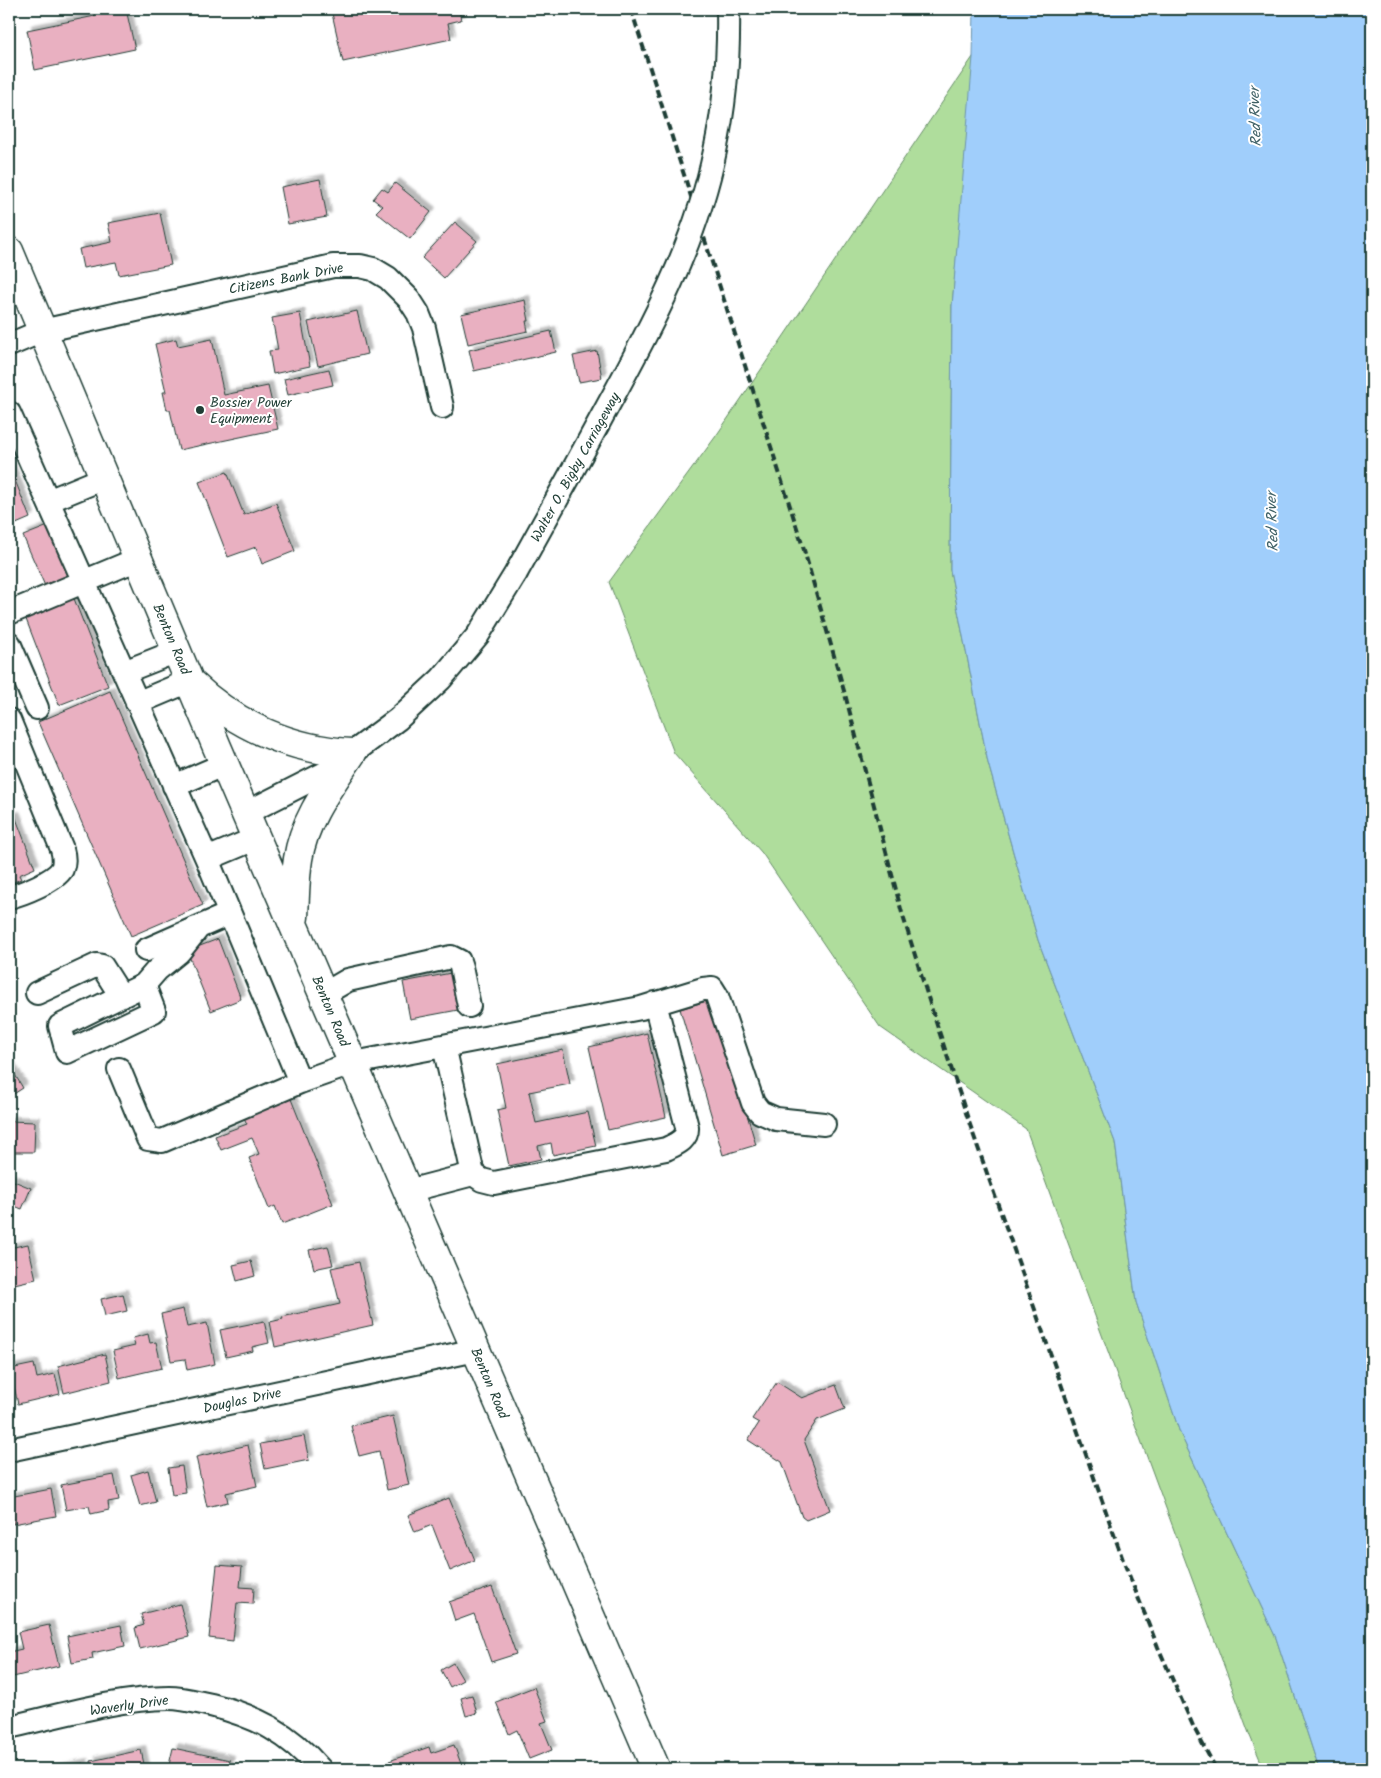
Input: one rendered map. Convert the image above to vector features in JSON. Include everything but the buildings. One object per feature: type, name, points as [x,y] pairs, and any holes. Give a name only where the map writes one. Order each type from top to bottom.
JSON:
[{"type":"main road","name":"Benton Road","points":[[9,251],[189,681],[476,1350],[649,1767]]},
{"type":"main road","points":[[189,681],[236,717],[258,731],[286,741],[329,752],[352,753]]},
{"type":"main road","points":[[294,922],[298,858],[305,834],[318,805],[352,753]]},
{"type":"street","name":"Walter O. Bigby Carriageway","points":[[246,813],[327,772],[398,719],[441,679],[478,635],[516,573],[635,357],[662,302],[687,244],[715,152],[724,96],[729,35],[728,9]]},
{"type":"street","name":"Citizens Bank Drive","points":[[9,345],[42,331],[333,266],[360,266],[373,269],[388,278],[409,299],[418,313],[424,328],[442,407]]},
{"type":"street","points":[[9,413],[207,859],[300,1082]]},
{"type":"street","points":[[48,501],[104,478]]},
{"type":"street","points":[[9,613],[138,559]]},
{"type":"street","points":[[9,644],[37,708]]},
{"type":"street","points":[[124,672],[177,651]]},
{"type":"street","points":[[137,703],[189,681]]},
{"type":"street","points":[[9,720],[62,849],[64,861],[56,877],[9,897]]},
{"type":"street","points":[[174,786],[225,764]]},
{"type":"street","points":[[207,859],[257,838]]},
{"type":"street","points":[[146,950],[230,914]]},
{"type":"street","points":[[144,985],[154,1011],[67,1052],[60,1026],[144,985],[157,970],[179,952],[199,926]]},
{"type":"street","points":[[324,994],[348,980],[451,957],[459,961],[461,966],[469,1006]]},
{"type":"street","points":[[37,993],[97,965],[102,966],[121,996]]},
{"type":"street","points":[[119,1069],[148,1139],[162,1141],[300,1082],[354,1063],[641,1008],[702,989],[712,988],[717,996],[753,1103],[760,1112],[776,1118],[824,1124]]},
{"type":"street","points":[[444,1046],[473,1174],[482,1180],[494,1183],[666,1148],[679,1143],[687,1132],[687,1127],[655,1003]]},
{"type":"street","points":[[408,1192],[473,1174]]},
{"type":"street","name":"Douglas Drive","points":[[9,1450],[476,1350]]},
{"type":"street","name":"Waverly Drive","points":[[9,1727],[128,1702],[171,1698],[191,1700],[239,1713],[260,1721],[283,1734],[320,1769]]},
{"type":"green space","points":[[975,54],[952,306],[950,570],[988,763],[1038,940],[1115,1142],[1136,1302],[1180,1433],[1276,1638],[1319,1769],[1264,1769],[1250,1736],[1026,1129],[880,1027],[762,853],[674,753],[609,582],[716,436]]},
{"type":"water","name":"Red River","points":[[974,9],[1372,9],[1372,1769],[1319,1769],[1276,1638],[1180,1433],[1136,1302],[1115,1142],[1038,940],[988,763],[950,570],[952,306],[973,57]]},
{"type":"railway","points":[[631,9],[804,550],[846,698],[902,913],[969,1122],[1123,1560],[1158,1647],[1194,1728],[1216,1769]]},
{"type":"place","name":"Bossier Power Equipment","points":[[200,410]]}]
